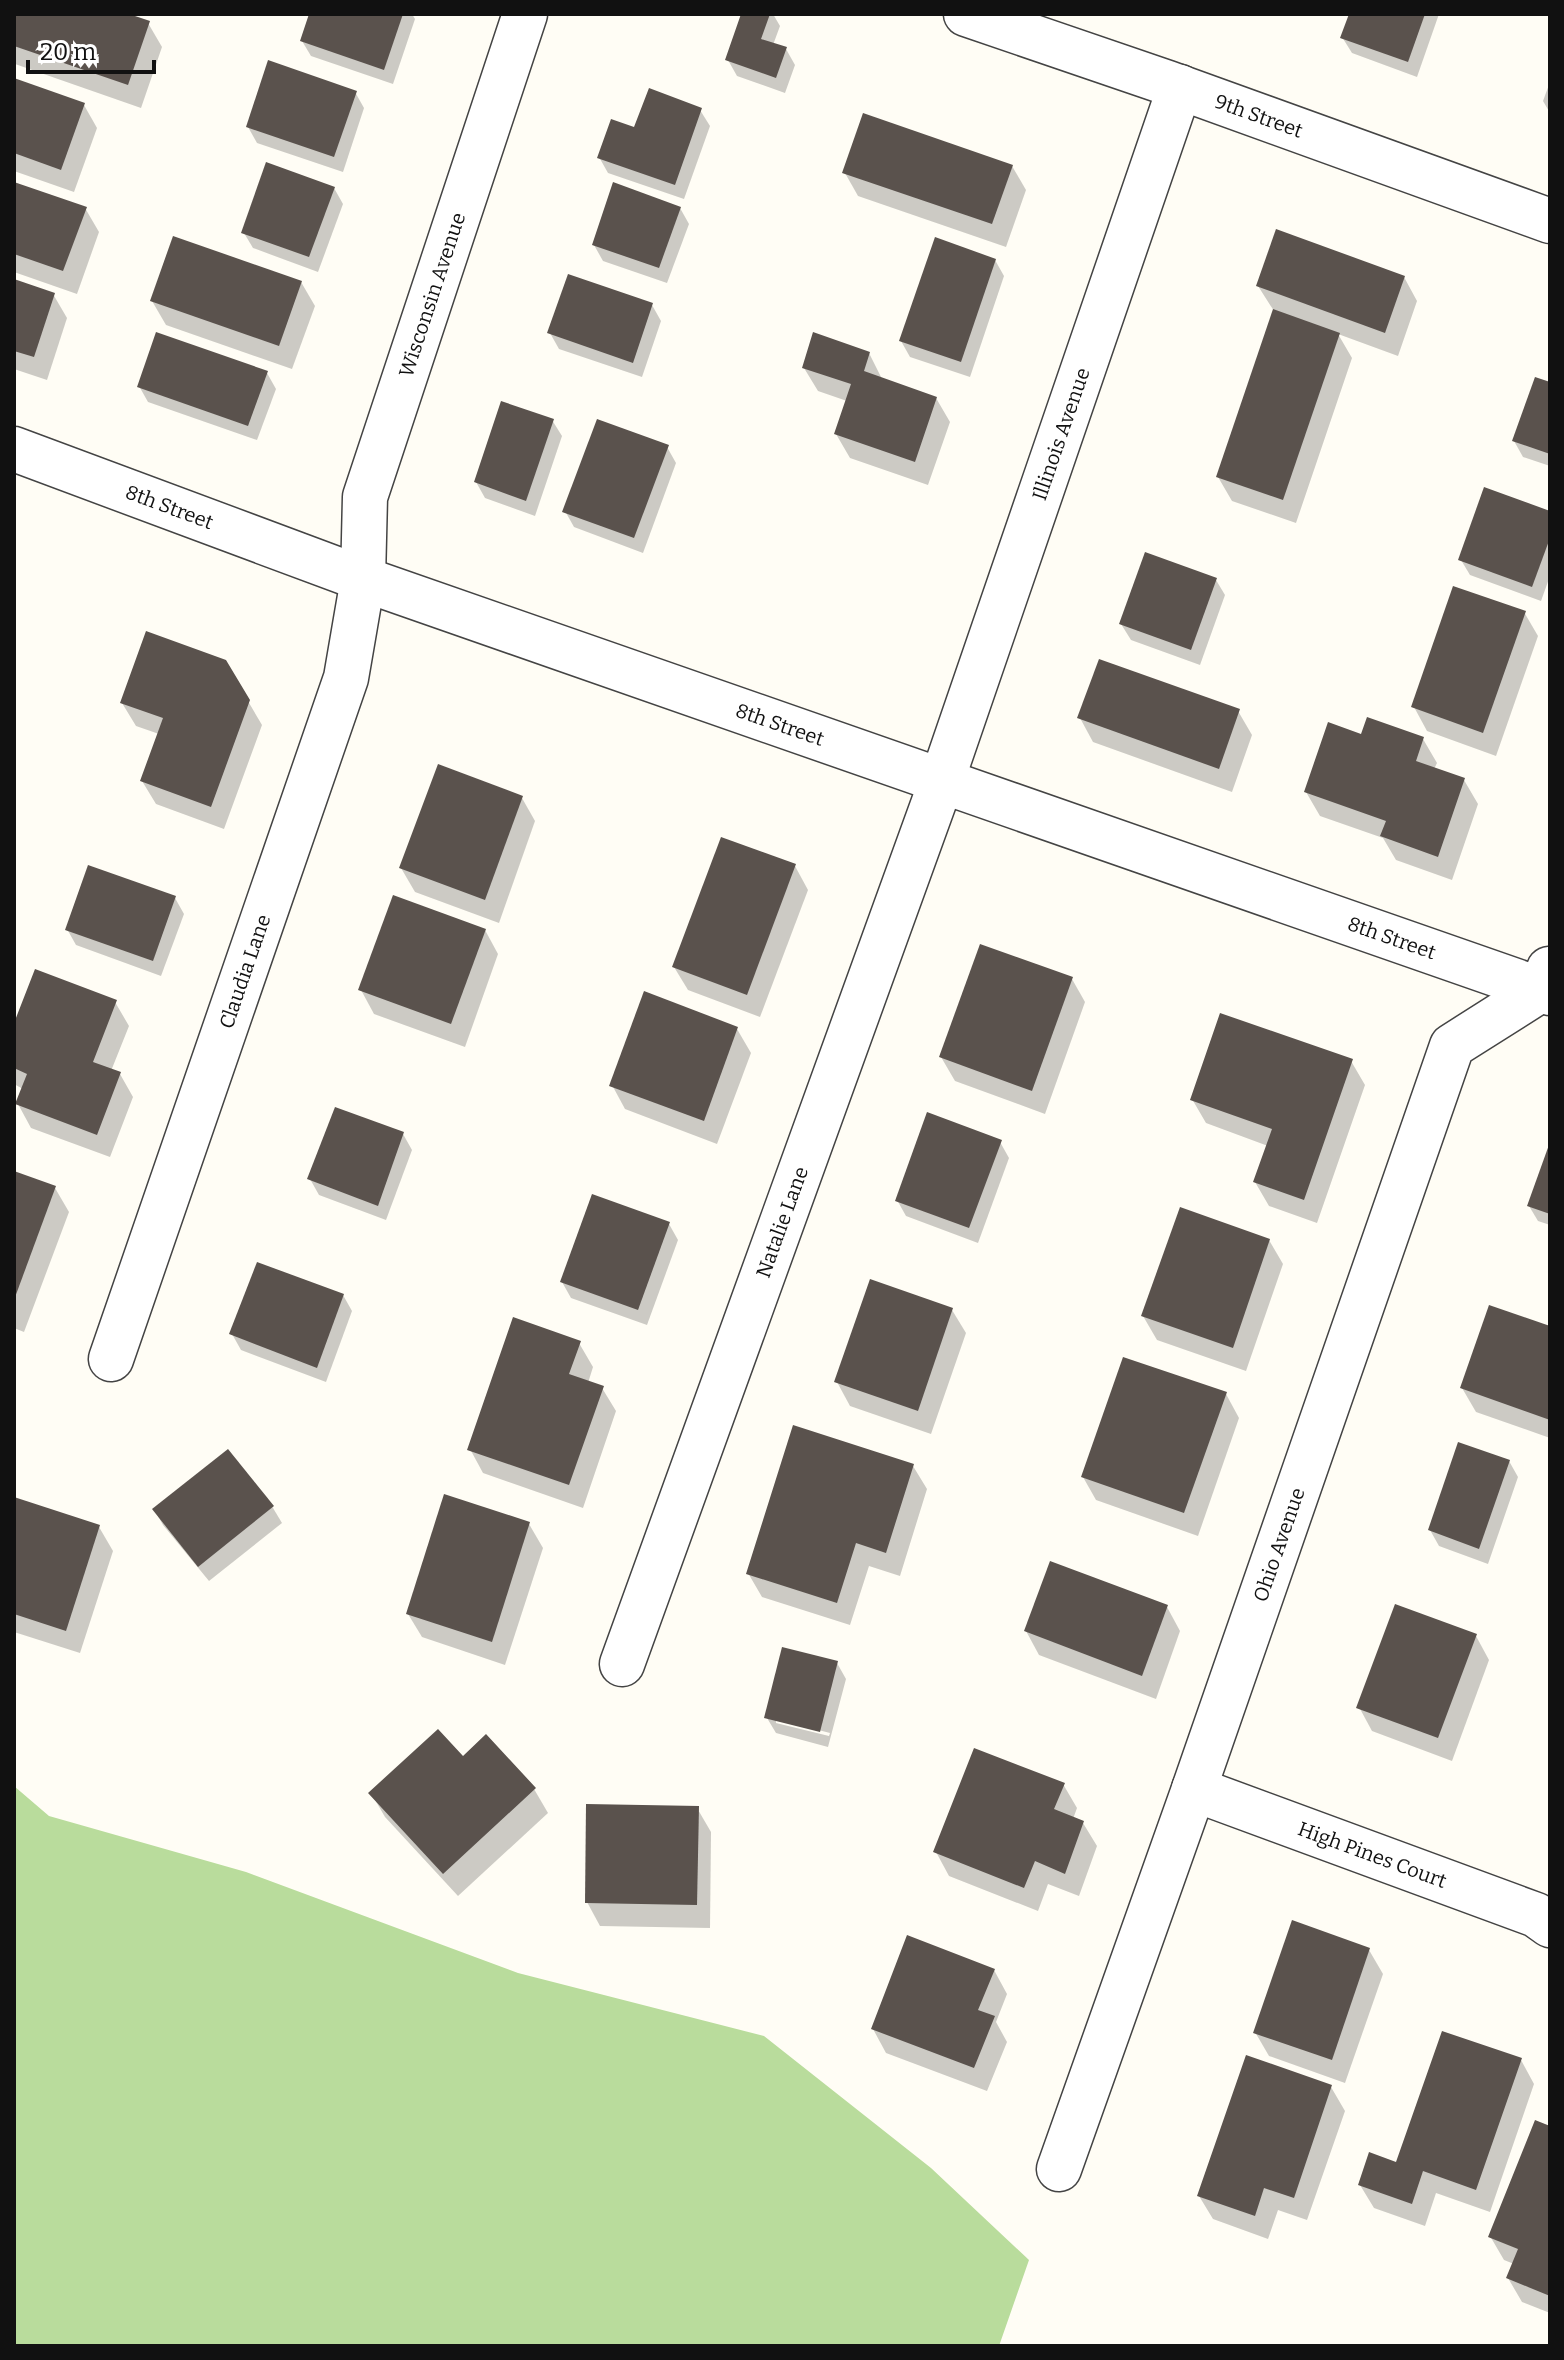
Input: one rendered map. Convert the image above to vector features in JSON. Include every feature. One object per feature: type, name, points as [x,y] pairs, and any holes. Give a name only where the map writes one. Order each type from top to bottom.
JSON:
[{"type":"street","name":"Wisconsin Avenue","points":[[363,579],[365,497],[525,14]]},
{"type":"street","name":"9th Street","points":[[966,14],[1180,87],[1550,221]]},
{"type":"street","name":"Illinois Avenue","points":[[942,780],[1180,87]]},
{"type":"street","name":"8th Street","points":[[14,449],[363,579],[942,780],[1547,982]]},
{"type":"street","name":"Claudia Lane","points":[[111,1359],[346,678],[363,579]]},
{"type":"street","name":"Natalie Lane","points":[[622,1664],[942,780]]},
{"type":"street","name":"Ohio Avenue","points":[[1059,2169],[1452,1046],[1547,982]]},
{"type":"street","name":"High Pines Court","points":[[1194,1789],[1536,1915],[1550,1925]]},
{"type":"green space","points":[[14,1786],[49,1816],[246,1872],[518,1973],[764,2036],[931,2168],[1029,2260],[999,2346],[14,2346]]},
{"type":"building","points":[[14,14],[129,14],[150,21],[128,85],[14,46]]},
{"type":"building","points":[[309,14],[403,14],[384,70],[300,41]]},
{"type":"building","points":[[741,14],[770,14],[761,39],[787,47],[776,78],[725,60]]},
{"type":"building","points":[[1349,14],[1425,14],[1408,62],[1340,38]]},
{"type":"building","points":[[268,60],[357,91],[334,157],[246,127]]},
{"type":"building","points":[[14,78],[85,103],[61,170],[14,153]]},
{"type":"building","points":[[649,88],[702,108],[675,185],[597,158],[611,119],[634,127]]},
{"type":"building","points":[[863,113],[1013,165],[992,224],[842,173]]},
{"type":"building","points":[[266,162],[335,187],[309,257],[241,233]]},
{"type":"building","points":[[14,182],[87,207],[63,271],[14,254]]},
{"type":"building","points":[[613,182],[681,207],[659,268],[592,245]]},
{"type":"building","points":[[1276,229],[1405,276],[1385,333],[1256,286]]},
{"type":"building","points":[[173,236],[302,281],[279,346],[150,301]]},
{"type":"building","points":[[935,237],[996,259],[961,362],[899,341]]},
{"type":"building","points":[[568,274],[653,303],[633,363],[547,333]]},
{"type":"building","points":[[14,279],[55,293],[34,357],[14,351]]},
{"type":"building","points":[[1273,309],[1340,333],[1283,500],[1216,477]]},
{"type":"building","points":[[156,332],[268,371],[248,426],[137,387]]},
{"type":"building","points":[[813,332],[870,352],[864,371],[937,397],[915,462],[834,434],[851,384],[802,368]]},
{"type":"building","points":[[1535,377],[1550,382],[1550,454],[1512,441]]},
{"type":"building","points":[[501,401],[554,419],[526,501],[474,482]]},
{"type":"building","points":[[597,419],[669,445],[634,538],[562,512]]},
{"type":"building","points":[[1484,487],[1550,511],[1550,538],[1532,587],[1458,560]]},
{"type":"building","points":[[1145,552],[1217,578],[1191,650],[1119,624]]},
{"type":"building","points":[[1453,586],[1526,611],[1483,733],[1411,707]]},
{"type":"building","points":[[146,631],[226,660],[250,700],[211,807],[140,781],[163,718],[120,703]]},
{"type":"building","points":[[1099,659],[1240,709],[1219,769],[1077,718]]},
{"type":"building","points":[[1367,717],[1424,737],[1416,761],[1465,778],[1438,857],[1380,836],[1386,821],[1304,792],[1328,722],[1361,734]]},
{"type":"building","points":[[438,764],[523,796],[485,900],[399,868]]},
{"type":"building","points":[[721,837],[796,864],[747,995],[672,967]]},
{"type":"building","points":[[88,865],[176,896],[153,961],[65,930]]},
{"type":"building","points":[[393,895],[486,929],[451,1024],[358,990]]},
{"type":"building","points":[[980,944],[1073,977],[1032,1091],[939,1057]]},
{"type":"building","points":[[35,969],[117,1000],[93,1062],[121,1072],[97,1135],[15,1104],[27,1074],[14,1068],[14,1023]]},
{"type":"building","points":[[644,991],[738,1027],[704,1121],[609,1086]]},
{"type":"building","points":[[1220,1013],[1353,1059],[1304,1200],[1253,1182],[1272,1129],[1190,1100]]},
{"type":"building","points":[[335,1107],[404,1132],[378,1206],[307,1179]]},
{"type":"building","points":[[927,1112],[1002,1140],[969,1228],[895,1201]]},
{"type":"building","points":[[1550,1142],[1550,1214],[1527,1206]]},
{"type":"building","points":[[14,1171],[56,1186],[14,1300]]},
{"type":"building","points":[[592,1194],[670,1222],[638,1310],[560,1282]]},
{"type":"building","points":[[1180,1207],[1270,1239],[1233,1348],[1141,1316]]},
{"type":"building","points":[[257,1262],[344,1294],[317,1368],[229,1334]]},
{"type":"building","points":[[870,1279],[953,1308],[918,1411],[834,1382]]},
{"type":"building","points":[[1489,1305],[1550,1326],[1550,1420],[1460,1388]]},
{"type":"building","points":[[513,1317],[581,1341],[569,1374],[604,1386],[569,1485],[467,1450]]},
{"type":"building","points":[[1123,1357],[1227,1392],[1184,1513],[1081,1477]]},
{"type":"building","points":[[793,1425],[914,1464],[886,1553],[856,1543],[837,1603],[746,1574]]},
{"type":"building","points":[[1458,1442],[1510,1460],[1479,1549],[1428,1530]]},
{"type":"building","points":[[228,1449],[274,1506],[198,1567],[152,1509]]},
{"type":"building","points":[[444,1494],[530,1522],[492,1642],[406,1614]]},
{"type":"building","points":[[14,1497],[100,1525],[66,1631],[14,1614]]},
{"type":"building","points":[[1050,1561],[1168,1605],[1142,1676],[1024,1631]]},
{"type":"building","points":[[1395,1604],[1477,1634],[1438,1738],[1356,1708]]},
{"type":"building","points":[[782,1647],[838,1661],[820,1732],[764,1718]]},
{"type":"building","points":[[438,1729],[463,1756],[486,1734],[536,1788],[443,1874],[368,1793]]},
{"type":"building","points":[[974,1748],[1065,1783],[1054,1809],[1084,1821],[1065,1874],[1035,1861],[1024,1888],[933,1852]]},
{"type":"building","points":[[586,1804],[699,1806],[697,1905],[585,1903]]},
{"type":"building","points":[[1292,1920],[1370,1948],[1332,2060],[1253,2033]]},
{"type":"building","points":[[907,1935],[995,1969],[978,2010],[995,2016],[974,2068],[871,2029]]},
{"type":"building","points":[[1442,2031],[1522,2058],[1476,2190],[1423,2171],[1412,2204],[1358,2185],[1369,2152],[1396,2162]]},
{"type":"building","points":[[1246,2055],[1332,2085],[1294,2198],[1264,2188],[1255,2216],[1197,2196]]},
{"type":"building","points":[[1535,2120],[1550,2126],[1550,2296],[1506,2278],[1518,2249],[1488,2237]]}]
